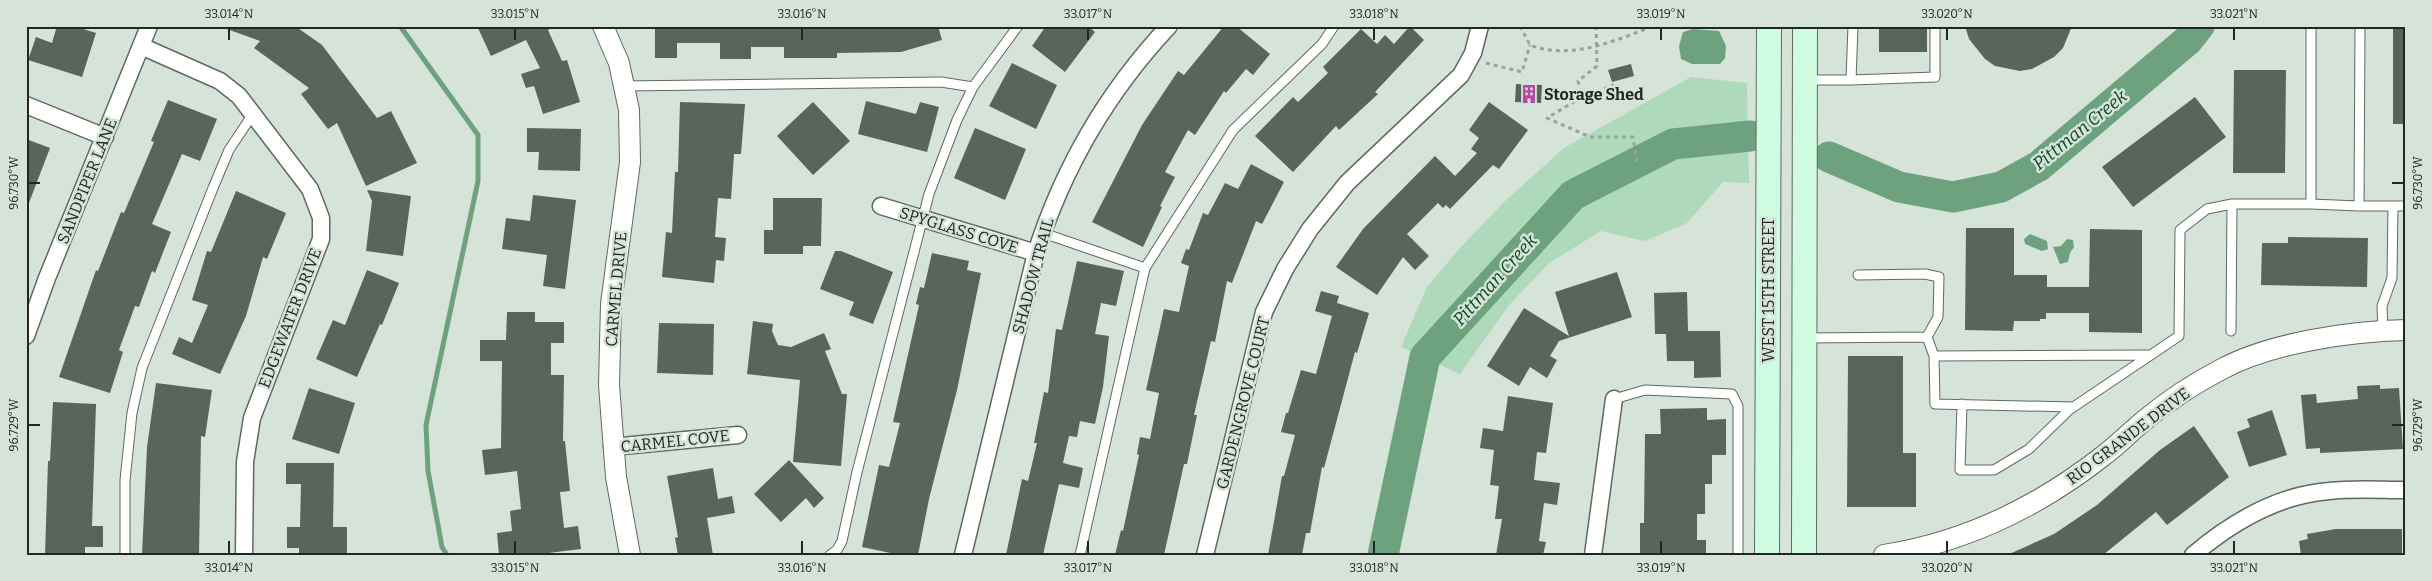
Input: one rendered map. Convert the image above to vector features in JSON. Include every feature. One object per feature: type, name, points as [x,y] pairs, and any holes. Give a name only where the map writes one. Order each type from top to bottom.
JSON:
[{"type":"main road","name":"WEST 15TH STREET","points":[[1767,555],[1769,26]]},
{"type":"main road","points":[[1804,555],[1805,26]]},
{"type":"main road","points":[[1769,80],[1805,80]]},
{"type":"street","name":"SANDPIPER LANE","points":[[26,336],[47,278],[149,26]]},
{"type":"street","name":"CARMEL DRIVE","points":[[603,26],[619,63],[629,110],[630,162],[611,304],[609,385],[612,447],[630,555]]},
{"type":"street","name":"SHADOW TRAIL","points":[[963,555],[1036,253],[1043,232],[1067,172],[1103,109],[1145,51],[1168,26]]},
{"type":"street","name":"GARDENGROVE COURT","points":[[1205,555],[1264,312],[1285,269],[1310,229],[1347,183],[1461,75],[1477,42],[1480,26]]},
{"type":"street","name":"EDGEWATER DRIVE","points":[[141,46],[220,80],[239,96],[316,198],[321,218],[321,239],[252,418],[245,462],[244,555]]},
{"type":"street","points":[[26,105],[105,137]]},
{"type":"street","name":"SPYGLASS COVE","points":[[881,206],[1036,253]]},
{"type":"street","name":"RIO GRANDE DRIVE","points":[[1884,555],[1951,540],[2010,517],[2058,489],[2103,456],[2146,419],[2180,394],[2223,368],[2255,355],[2290,346],[2383,331],[2406,330]]},
{"type":"street","points":[[1593,555],[1614,399]]},
{"type":"street","name":"CARMEL COVE","points":[[612,447],[738,434]]},
{"type":"street","points":[[2193,555],[2239,520],[2256,511],[2288,499],[2328,491],[2406,490]]},
{"type":"lane","points":[[830,555],[837,550],[842,541],[929,194],[954,129],[973,87],[1018,26]]},
{"type":"lane","points":[[1080,555],[1145,268],[1233,130],[1322,44],[1334,26]]},
{"type":"lane","points":[[1851,80],[1853,26]]},
{"type":"lane","points":[[1805,80],[1935,77],[1935,26]]},
{"type":"lane","points":[[2311,26],[2311,204]]},
{"type":"lane","points":[[2360,26],[2360,206]]},
{"type":"lane","points":[[624,86],[941,82],[973,87]]},
{"type":"lane","points":[[125,555],[125,480],[132,413],[142,368],[229,150],[253,114]]},
{"type":"lane","points":[[2231,331],[2232,204]]},
{"type":"lane","points":[[1962,404],[1960,470],[1994,470],[2029,449],[2073,407],[2179,336],[2180,230],[2207,209],[2232,204],[2406,206]]},
{"type":"lane","points":[[2383,331],[2382,306],[2392,278],[2393,206]]},
{"type":"lane","points":[[1043,232],[1145,268]]},
{"type":"lane","points":[[1858,275],[1925,274],[1939,277],[1938,317],[1927,337],[1934,356],[1935,404],[2073,407]]},
{"type":"lane","points":[[1804,338],[1927,337]]},
{"type":"lane","points":[[1934,356],[2149,355]]},
{"type":"lane","points":[[1614,399],[1645,390],[1732,394],[1738,406],[1738,555]]},
{"type":"path","points":[[1520,26],[1530,45],[1540,49],[1556,50],[1597,46],[1654,26]]},
{"type":"path","points":[[1582,97],[1578,81],[1597,66],[1596,26]]},
{"type":"path","points":[[1470,59],[1522,72],[1530,45]]},
{"type":"path","points":[[1614,85],[1582,97],[1547,118],[1590,136],[1633,137],[1637,163]]},
{"type":"shaded area","points":[[1693,29],[1719,31],[1726,46],[1725,58],[1720,64],[1692,64],[1681,59],[1679,46],[1683,32]]},
{"type":"shaded area","points":[[1691,77],[1747,83],[1749,183],[1723,182],[1687,223],[1645,241],[1601,231],[1549,263],[1510,304],[1460,374],[1401,347],[1427,287],[1460,248],[1504,202],[1564,148]]},
{"type":"shaded area","points":[[2030,234],[2047,241],[2048,249],[2042,251],[2025,244],[2024,239]]},
{"type":"shaded area","points":[[2067,239],[2073,240],[2074,247],[2068,262],[2060,264],[2053,247],[2061,246]]},
{"type":"building","points":[[57,26],[74,26],[96,33],[82,77],[28,60],[36,37],[52,43]]},
{"type":"building","points":[[225,26],[295,26],[322,45],[377,118],[391,111],[417,163],[366,186],[337,123],[328,129],[301,94],[309,88],[254,48],[260,41],[224,28]]},
{"type":"building","points":[[477,26],[556,26],[548,30],[562,61],[567,60],[580,102],[543,114],[534,86],[526,88],[521,74],[540,68],[526,40],[491,56]]},
{"type":"building","points":[[655,26],[938,26],[942,40],[901,52],[837,53],[837,58],[784,58],[784,47],[751,47],[751,59],[720,59],[720,43],[677,43],[677,58],[655,58]]},
{"type":"building","points":[[1046,26],[1088,26],[1095,32],[1065,72],[1032,46]]},
{"type":"building","points":[[1224,26],[1236,26],[1270,54],[1253,75],[1246,69],[1226,93],[1224,91],[1195,135],[1188,130],[1165,172],[1175,177],[1160,206],[1162,207],[1143,247],[1092,222],[1142,125],[1178,71],[1184,75]]},
{"type":"building","points":[[1410,26],[1424,40],[1375,92],[1378,94],[1339,130],[1336,126],[1293,172],[1255,136],[1293,97],[1298,102],[1328,73],[1323,67],[1361,29],[1377,44],[1385,35],[1394,44]]},
{"type":"building","points":[[1879,26],[1927,26],[1927,52],[1879,52]]},
{"type":"building","points":[[1965,26],[2072,26],[2063,48],[2054,57],[2032,69],[2020,71],[1995,66],[1985,59],[1969,39]]},
{"type":"building","points":[[2393,26],[2406,26],[2406,124],[2393,124]]},
{"type":"building","points":[[1012,63],[1057,85],[1036,129],[989,106]]},
{"type":"building","points":[[1631,64],[1634,76],[1612,82],[1608,70]]},
{"type":"building","points":[[2234,70],[2286,70],[2285,173],[2233,173]]},
{"type":"building","name":"Storage Shed","points":[[1516,84],[1542,85],[1541,103],[1515,102]]},
{"type":"building","points":[[2195,97],[2226,137],[2133,207],[2102,167]]},
{"type":"building","points":[[168,100],[217,119],[200,161],[182,154],[152,224],[171,232],[155,273],[152,271],[139,307],[135,306],[119,350],[123,352],[110,393],[59,377],[96,270],[98,271],[121,212],[124,213],[154,142],[151,141]]},
{"type":"building","points":[[866,101],[916,114],[920,102],[939,107],[927,152],[858,134]]},
{"type":"building","points":[[680,102],[745,104],[741,154],[734,154],[731,199],[718,198],[715,237],[726,238],[724,261],[716,260],[714,283],[662,277],[666,232],[672,233],[675,172],[678,172]]},
{"type":"building","points":[[813,102],[850,141],[813,175],[777,136]]},
{"type":"building","points":[[1489,102],[1528,130],[1499,169],[1493,165],[1450,209],[1446,205],[1443,208],[1438,203],[1407,234],[1429,256],[1415,270],[1403,257],[1377,295],[1336,267],[1363,229],[1435,156],[1455,176],[1477,153],[1471,149],[1479,138],[1469,130]]},
{"type":"building","points":[[527,128],[581,129],[580,171],[538,170],[539,152],[527,152]]},
{"type":"building","points":[[975,128],[1026,149],[1005,200],[954,178]]},
{"type":"building","points":[[26,139],[50,148],[27,208],[26,207]]},
{"type":"building","points":[[1251,164],[1284,182],[1262,224],[1256,221],[1232,283],[1227,281],[1215,342],[1211,341],[1194,415],[1197,415],[1187,464],[1184,464],[1164,555],[1115,555],[1121,530],[1123,531],[1139,455],[1137,454],[1140,437],[1150,439],[1159,393],[1146,390],[1164,309],[1179,312],[1189,266],[1181,263],[1186,249],[1189,250],[1203,213],[1208,215],[1225,183],[1238,189]]},
{"type":"building","points":[[367,190],[411,196],[403,256],[366,251],[372,201]]},
{"type":"building","points":[[236,191],[286,213],[267,259],[263,257],[246,316],[220,374],[172,354],[179,337],[192,343],[208,305],[192,300],[207,251],[211,252]]},
{"type":"building","points":[[533,195],[576,200],[565,289],[543,286],[547,255],[502,249],[506,218],[530,221]]},
{"type":"building","points":[[773,198],[822,198],[821,246],[803,246],[803,254],[764,254],[764,230],[773,230]]},
{"type":"building","points":[[1966,228],[2014,228],[2014,275],[2047,275],[2047,287],[2089,287],[2090,229],[2142,230],[2142,333],[2089,332],[2089,313],[2046,313],[2046,319],[2040,319],[2040,321],[2014,321],[2013,331],[1965,330]]},
{"type":"building","points":[[2288,237],[2368,238],[2367,287],[2261,285],[2262,243],[2288,243]]},
{"type":"building","points":[[835,251],[841,251],[893,272],[873,324],[849,315],[854,302],[820,289]]},
{"type":"building","points":[[932,253],[969,261],[967,270],[981,273],[957,390],[929,499],[918,555],[900,555],[862,547],[879,465],[889,467],[900,423],[893,422],[919,305],[916,304],[920,287],[924,288]]},
{"type":"building","points":[[1077,261],[1124,271],[1116,306],[1101,303],[1095,334],[1109,336],[1103,387],[1095,424],[1080,421],[1077,437],[1069,436],[1063,463],[1083,468],[1079,488],[1059,484],[1043,555],[1006,555],[1022,479],[1028,481],[1037,443],[1034,443],[1044,392],[1048,393],[1056,329],[1062,330]]},
{"type":"building","points":[[367,270],[399,283],[382,325],[380,324],[357,377],[316,359],[333,320],[345,325]]},
{"type":"building","points":[[1617,272],[1632,317],[1559,341],[1550,356],[1557,360],[1547,378],[1530,367],[1519,386],[1487,366],[1524,308],[1569,336],[1555,292]]},
{"type":"building","points":[[1321,291],[1339,296],[1337,303],[1369,313],[1357,353],[1355,352],[1324,468],[1322,467],[1310,533],[1306,533],[1302,555],[1268,555],[1282,476],[1284,476],[1295,435],[1281,432],[1286,413],[1288,413],[1301,370],[1316,374],[1332,316],[1315,311]]},
{"type":"building","points":[[1687,292],[1688,331],[1720,331],[1721,377],[1694,378],[1694,361],[1667,361],[1666,334],[1655,334],[1654,293]]},
{"type":"building","points":[[507,312],[535,312],[535,322],[564,322],[564,343],[551,343],[551,375],[564,375],[563,441],[565,441],[570,491],[560,492],[564,528],[578,526],[581,549],[532,555],[499,555],[497,533],[512,531],[510,511],[521,509],[517,471],[485,475],[482,450],[501,448],[502,361],[480,361],[480,340],[506,340]]},
{"type":"building","points":[[753,321],[773,324],[772,331],[778,345],[791,347],[824,333],[831,349],[825,351],[842,394],[847,394],[841,466],[793,462],[800,380],[747,374]]},
{"type":"building","points":[[659,323],[714,324],[713,375],[657,373]]},
{"type":"building","points":[[1848,356],[1903,356],[1903,453],[1916,453],[1916,507],[1847,507]]},
{"type":"building","points":[[156,383],[212,390],[205,437],[201,436],[199,555],[142,555],[147,447]]},
{"type":"building","points":[[2380,385],[2380,389],[2399,388],[2403,449],[2320,453],[2320,448],[2306,449],[2301,395],[2316,394],[2317,403],[2358,399],[2357,386]]},
{"type":"building","points":[[309,388],[355,403],[339,454],[292,439]]},
{"type":"building","points":[[1508,396],[1553,403],[1546,453],[1537,452],[1534,480],[1560,483],[1557,505],[1544,503],[1539,541],[1546,542],[1543,555],[1496,555],[1502,519],[1495,519],[1499,486],[1490,485],[1494,450],[1480,448],[1483,428],[1503,431]]},
{"type":"building","points":[[53,402],[96,404],[92,526],[103,526],[103,547],[85,547],[85,555],[45,555],[48,461],[50,461]]},
{"type":"building","points":[[1707,408],[1707,420],[1726,419],[1726,455],[1712,455],[1712,484],[1705,484],[1705,514],[1697,514],[1697,540],[1706,540],[1706,555],[1640,555],[1640,523],[1644,523],[1645,434],[1661,434],[1660,409]]},
{"type":"building","points":[[2272,410],[2287,455],[2249,467],[2237,432],[2250,427],[2247,419]]},
{"type":"building","points":[[2194,426],[2229,477],[2167,525],[2156,512],[2103,555],[2007,555],[2054,534],[2097,505],[2160,450]]},
{"type":"building","points":[[789,460],[824,498],[814,508],[806,498],[781,522],[754,494]]},
{"type":"building","points":[[286,463],[334,463],[333,527],[347,527],[347,555],[299,555],[299,548],[287,548],[287,527],[300,527],[301,484],[286,484]]},
{"type":"building","points":[[713,468],[718,499],[732,496],[735,513],[707,518],[713,555],[678,555],[675,538],[678,537],[667,476]]},
{"type":"building","points":[[2336,529],[2402,529],[2402,555],[2301,555],[2299,541],[2308,539],[2307,534]]},
{"type":"waterway","points":[[400,26],[478,135],[478,181],[426,425],[428,471],[442,547],[447,555]]},
{"type":"waterway","name":"Pittman Creek","points":[[1829,157],[1899,187],[1953,197],[2001,187],[2039,166],[2188,40],[2199,26]]},
{"type":"waterway","name":"Pittman Creek","points":[[1383,555],[1425,357],[1573,195],[1673,144],[1750,136]]},
{"type":"place","name":"Storage Shed","points":[[1529,94]]}]
